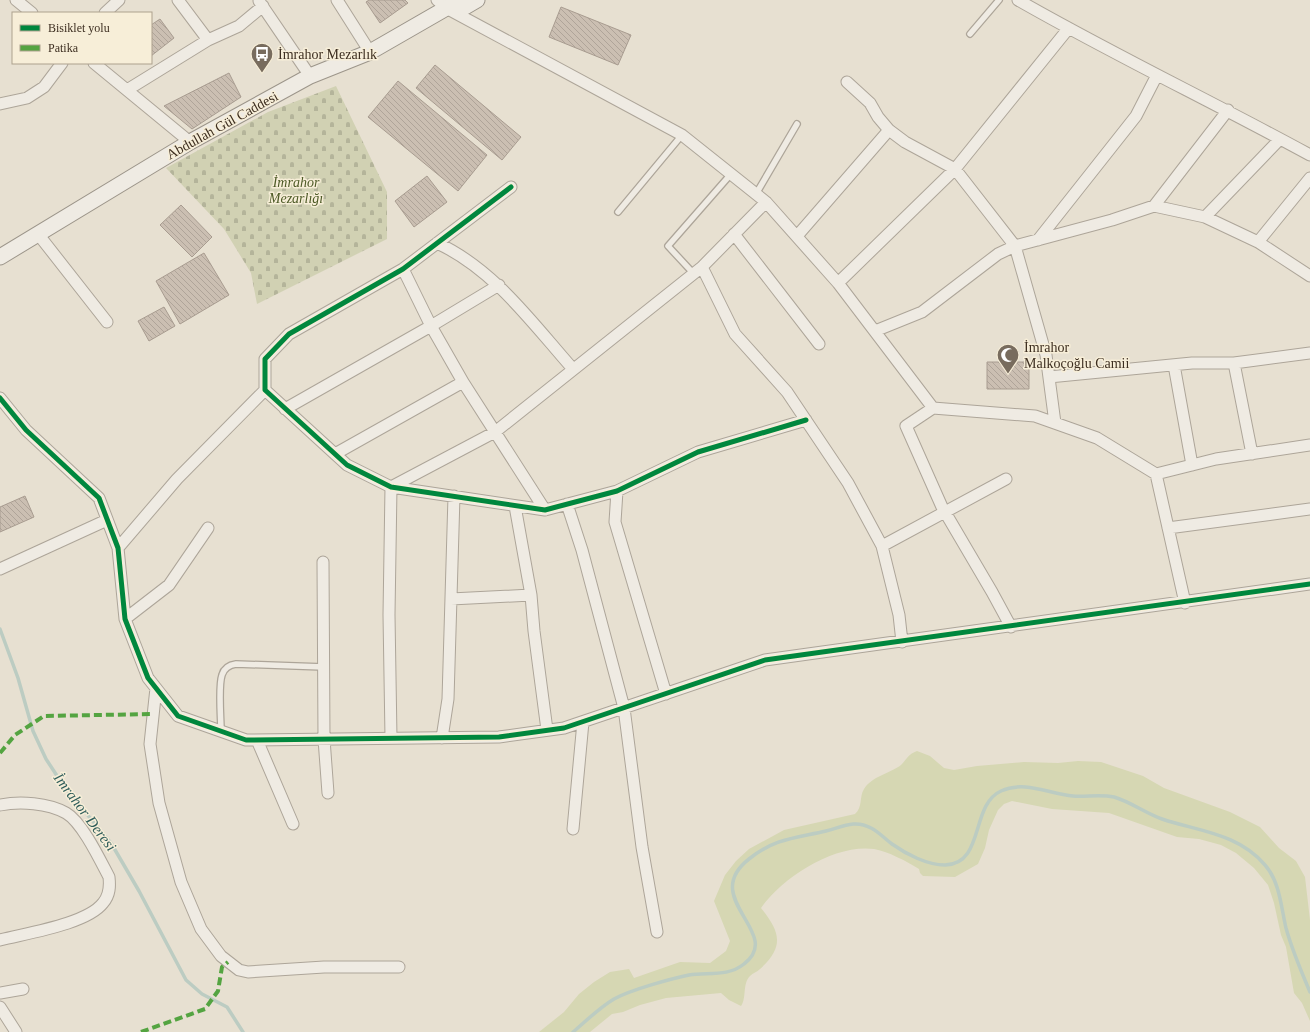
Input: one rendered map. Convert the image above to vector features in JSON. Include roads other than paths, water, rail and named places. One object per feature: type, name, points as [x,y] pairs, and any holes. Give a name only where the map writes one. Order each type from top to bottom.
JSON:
[{"type":"street","points":[[16,0],[31,12]]},
{"type":"street","points":[[107,12],[119,0]]},
{"type":"street","points":[[178,0],[208,40]]},
{"type":"street","points":[[337,0],[370,52]]},
{"type":"street","name":"Abdullah Gül Caddesi","points":[[0,257],[190,142],[310,76],[370,52],[447,4],[465,7],[477,0]]},
{"type":"street","points":[[1018,0],[1068,29],[1228,110],[1310,155]]},
{"type":"street","points":[[127,90],[208,40],[239,26],[261,3],[310,76]]},
{"type":"street","points":[[447,4],[682,135],[766,202],[838,283],[933,408]]},
{"type":"street","points":[[838,283],[955,169],[1068,29]]},
{"type":"street","points":[[0,94],[4,103],[27,98],[44,87],[61,64]]},
{"type":"street","points":[[95,64],[190,142]]},
{"type":"street","points":[[1038,240],[1136,116],[1157,75]]},
{"type":"street","points":[[847,82],[870,103],[878,117],[889,130],[905,142],[955,169],[1015,246],[1046,355],[1055,423]]},
{"type":"street","points":[[1154,206],[1228,110]]},
{"type":"street","points":[[797,236],[889,130]]},
{"type":"street","points":[[1205,217],[1280,139]]},
{"type":"street","points":[[1258,242],[1310,178]]},
{"type":"street","points":[[118,548],[177,479],[265,390],[265,359],[289,334],[403,269],[511,187]]},
{"type":"street","points":[[391,487],[495,432],[698,270],[766,202]]},
{"type":"street","points":[[875,331],[922,312],[998,254],[1015,246],[1112,220],[1154,206],[1205,217],[1258,242],[1310,275]]},
{"type":"street","points":[[38,234],[107,322]]},
{"type":"street","points":[[734,234],[819,344]]},
{"type":"street","points":[[437,243],[454,251],[499,285],[573,369]]},
{"type":"street","points":[[403,269],[431,326],[463,382],[545,510]]},
{"type":"street","points":[[698,270],[735,334],[787,392],[848,483],[882,546],[899,615],[902,642]]},
{"type":"street","points":[[285,409],[431,326],[499,285]]},
{"type":"street","points":[[1049,377],[1174,365],[1234,362],[1310,353]]},
{"type":"street","points":[[1234,362],[1252,454]]},
{"type":"street","points":[[1174,365],[1192,465]]},
{"type":"street","points":[[335,454],[463,382]]},
{"type":"street","points":[[265,390],[347,465],[391,487],[545,510],[618,491],[698,452],[806,420]]},
{"type":"street","points":[[0,398],[26,430],[99,498],[118,548],[125,619],[148,678],[178,716],[246,740],[499,737],[564,728],[765,660],[1310,584]]},
{"type":"street","points":[[1010,627],[992,592],[945,513],[906,426],[933,408],[1035,416],[1097,438],[1156,474],[1216,459],[1310,445]]},
{"type":"street","points":[[1156,474],[1185,602]]},
{"type":"street","points":[[882,546],[1006,479]]},
{"type":"street","points":[[391,487],[389,615],[391,738]]},
{"type":"street","points":[[618,491],[616,522],[666,694]]},
{"type":"street","points":[[442,738],[448,698],[454,496]]},
{"type":"street","points":[[567,504],[582,550],[624,708],[642,847],[657,932]]},
{"type":"street","points":[[516,506],[531,596],[547,730]]},
{"type":"street","points":[[1168,528],[1310,509]]},
{"type":"street","points":[[0,569],[107,520]]},
{"type":"street","points":[[125,619],[169,585],[208,528]]},
{"type":"street","points":[[323,562],[324,739],[328,793]]},
{"type":"street","points":[[451,600],[531,596]]},
{"type":"street","points":[[156,688],[150,744],[160,803],[181,882],[201,929],[221,956],[239,970],[248,972],[324,966],[399,968]]},
{"type":"street","points":[[573,829],[583,722]]},
{"type":"street","points":[[256,740],[294,824]]},
{"type":"street","points":[[0,805],[17,802],[50,807],[67,813],[83,831],[109,877],[110,885],[104,903],[95,912],[80,919],[0,940]]},
{"type":"street","points":[[0,993],[23,989]]},
{"type":"street","points":[[0,1007],[16,1032]]},
{"type":"lane","points":[[970,34],[998,0]]},
{"type":"lane","points":[[756,194],[797,124]]},
{"type":"lane","points":[[618,212],[682,135]]},
{"type":"lane","points":[[698,270],[668,246],[731,174]]},
{"type":"lane","points":[[221,731],[221,679],[224,670],[228,666],[236,664],[324,667]]},
{"type":"waterway","name":"İmrahor Deresi","points":[[0,629],[18,678],[33,731],[46,759],[65,788],[111,843],[139,891],[186,980],[202,994],[227,1007],[243,1032]]},
{"type":"waterway","points":[[573,1032],[598,1010],[614,999],[630,992],[689,975],[731,971],[744,964],[754,952],[755,940],[736,902],[732,888],[736,874],[749,859],[768,847],[795,837],[848,825],[859,824],[865,825],[874,830],[898,848],[924,861],[938,865],[958,862],[966,855],[972,845],[980,820],[991,798],[1001,791],[1019,787],[1028,787],[1073,796],[1114,797],[1162,819],[1216,834],[1242,846],[1254,854],[1265,865],[1274,879],[1288,936],[1310,992]]},
{"type":"place","name":"İmrahor Mezarlık","points":[[262,74]]},
{"type":"place","name":"İmrahor Malkoçoğlu Camii","points":[[1008,374]]},
{"type":"park label","name":"İmrahor Mezarlığı","points":[[296,190]]}]
